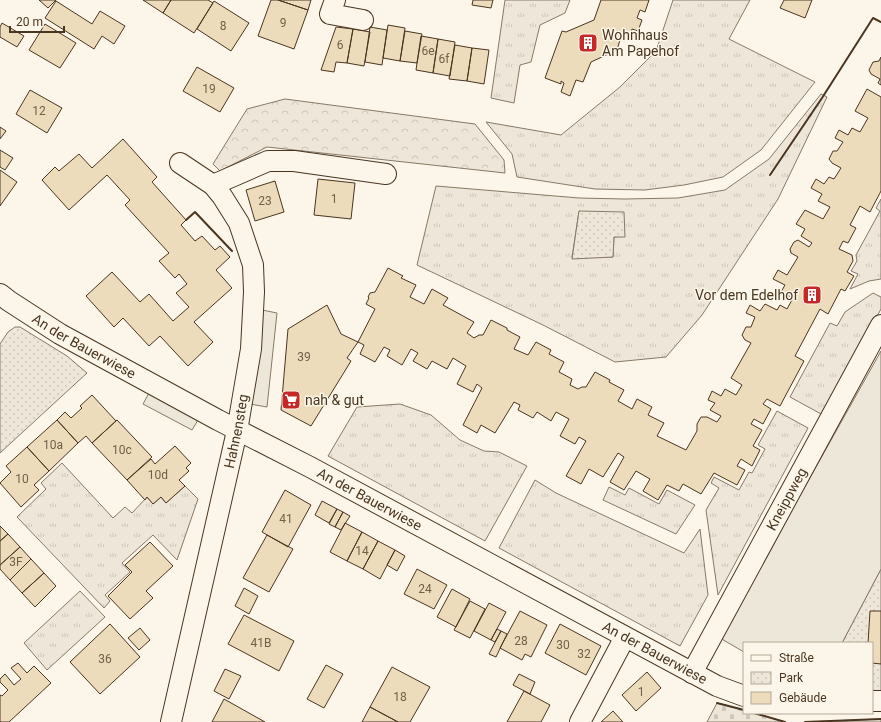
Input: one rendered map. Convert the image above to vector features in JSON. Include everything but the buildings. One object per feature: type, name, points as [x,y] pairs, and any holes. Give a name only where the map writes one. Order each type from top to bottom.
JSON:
[{"type":"street","points":[[335,0],[330,14],[363,20]]},
{"type":"street","points":[[213,184],[268,161],[294,161],[386,174]]},
{"type":"street","name":"Hahnensteg","points":[[171,722],[237,431],[251,349],[254,292],[253,265],[238,223],[213,184],[180,163]]},
{"type":"street","name":"An der Bauerwiese","points":[[3,303],[237,431],[310,467],[692,673],[717,686],[743,696]]},
{"type":"street","name":"Kneippweg","points":[[692,673],[881,325]]},
{"type":"street","points":[[580,722],[625,637]]},
{"type":"green space","points":[[505,0],[570,0],[565,13],[540,25],[531,62],[520,65],[514,103],[491,98]]},
{"type":"green space","points":[[673,0],[750,0],[729,39],[815,82],[761,150],[723,177],[684,185],[645,190],[595,189],[517,177],[512,154],[486,122],[561,135],[620,87],[656,51]]},
{"type":"green space","points":[[821,94],[827,97],[778,199],[702,315],[666,357],[615,362],[543,325],[417,265],[436,186],[579,198],[678,198],[725,190],[769,159]],"holes":[[[579,211],[625,236],[614,237],[613,257],[572,258]]]},
{"type":"green space","points":[[285,99],[475,124],[504,160],[505,173],[267,147],[220,171],[213,164],[247,109]]},
{"type":"green space","points":[[881,199],[881,279],[869,281],[850,289],[858,274],[851,271],[857,261],[856,255],[880,211],[876,208]]},
{"type":"green space","points":[[579,211],[624,212],[625,237],[614,237],[613,257],[572,259]]},
{"type":"green space","points":[[873,293],[881,297],[881,309],[823,415],[790,397],[830,323],[837,326],[845,312]]},
{"type":"green space","points":[[15,327],[20,327],[67,356],[87,373],[0,453],[0,344],[8,332]]},
{"type":"green space","points":[[400,404],[431,415],[460,440],[484,451],[499,452],[527,466],[485,541],[328,456],[357,407]]},
{"type":"green space","points":[[777,411],[808,428],[718,595],[706,510],[719,488],[711,483],[714,477],[739,490],[749,472],[752,473],[765,449],[758,445]]},
{"type":"green space","points":[[62,463],[113,518],[125,507],[132,513],[147,497],[153,504],[161,497],[166,503],[185,486],[198,499],[177,560],[153,535],[122,563],[130,572],[105,595],[110,601],[104,608],[17,517],[46,489],[41,483]]},
{"type":"green space","points":[[535,480],[556,493],[684,553],[700,529],[708,595],[680,646],[499,548]]},
{"type":"green space","points":[[609,487],[625,495],[629,488],[659,504],[667,490],[695,505],[676,534],[603,500]]},
{"type":"green space","points":[[881,569],[881,691],[873,691],[873,642],[843,642]]},
{"type":"green space","points":[[80,591],[105,617],[47,670],[24,643]]},
{"type":"green space","points":[[717,703],[743,710],[743,714],[757,714],[785,722],[707,722]]},
{"type":"green space","points":[[881,719],[881,722],[805,722]]},
{"type":"shaded area","points":[[262,310],[277,313],[267,407],[250,404]]},
{"type":"shaded area","points":[[881,351],[881,569],[843,642],[743,642],[743,651],[720,638]]},
{"type":"shaded area","points":[[149,393],[198,420],[192,430],[143,404]]},
{"type":"wall","points":[[770,175],[822,98],[873,18],[881,22]]},
{"type":"wall","points":[[186,220],[195,212],[232,251]]},
{"type":"wall","points":[[717,703],[743,710]]},
{"type":"wall","points":[[757,714],[785,722]]},
{"type":"wall","points":[[805,722],[881,719]]},
{"type":"place","name":"Wohnhaus Am Papehof","points":[[588,43]]},
{"type":"place","name":"Vor dem Edelhof","points":[[812,295]]},
{"type":"place","name":"nah & gut","points":[[291,400]]}]
